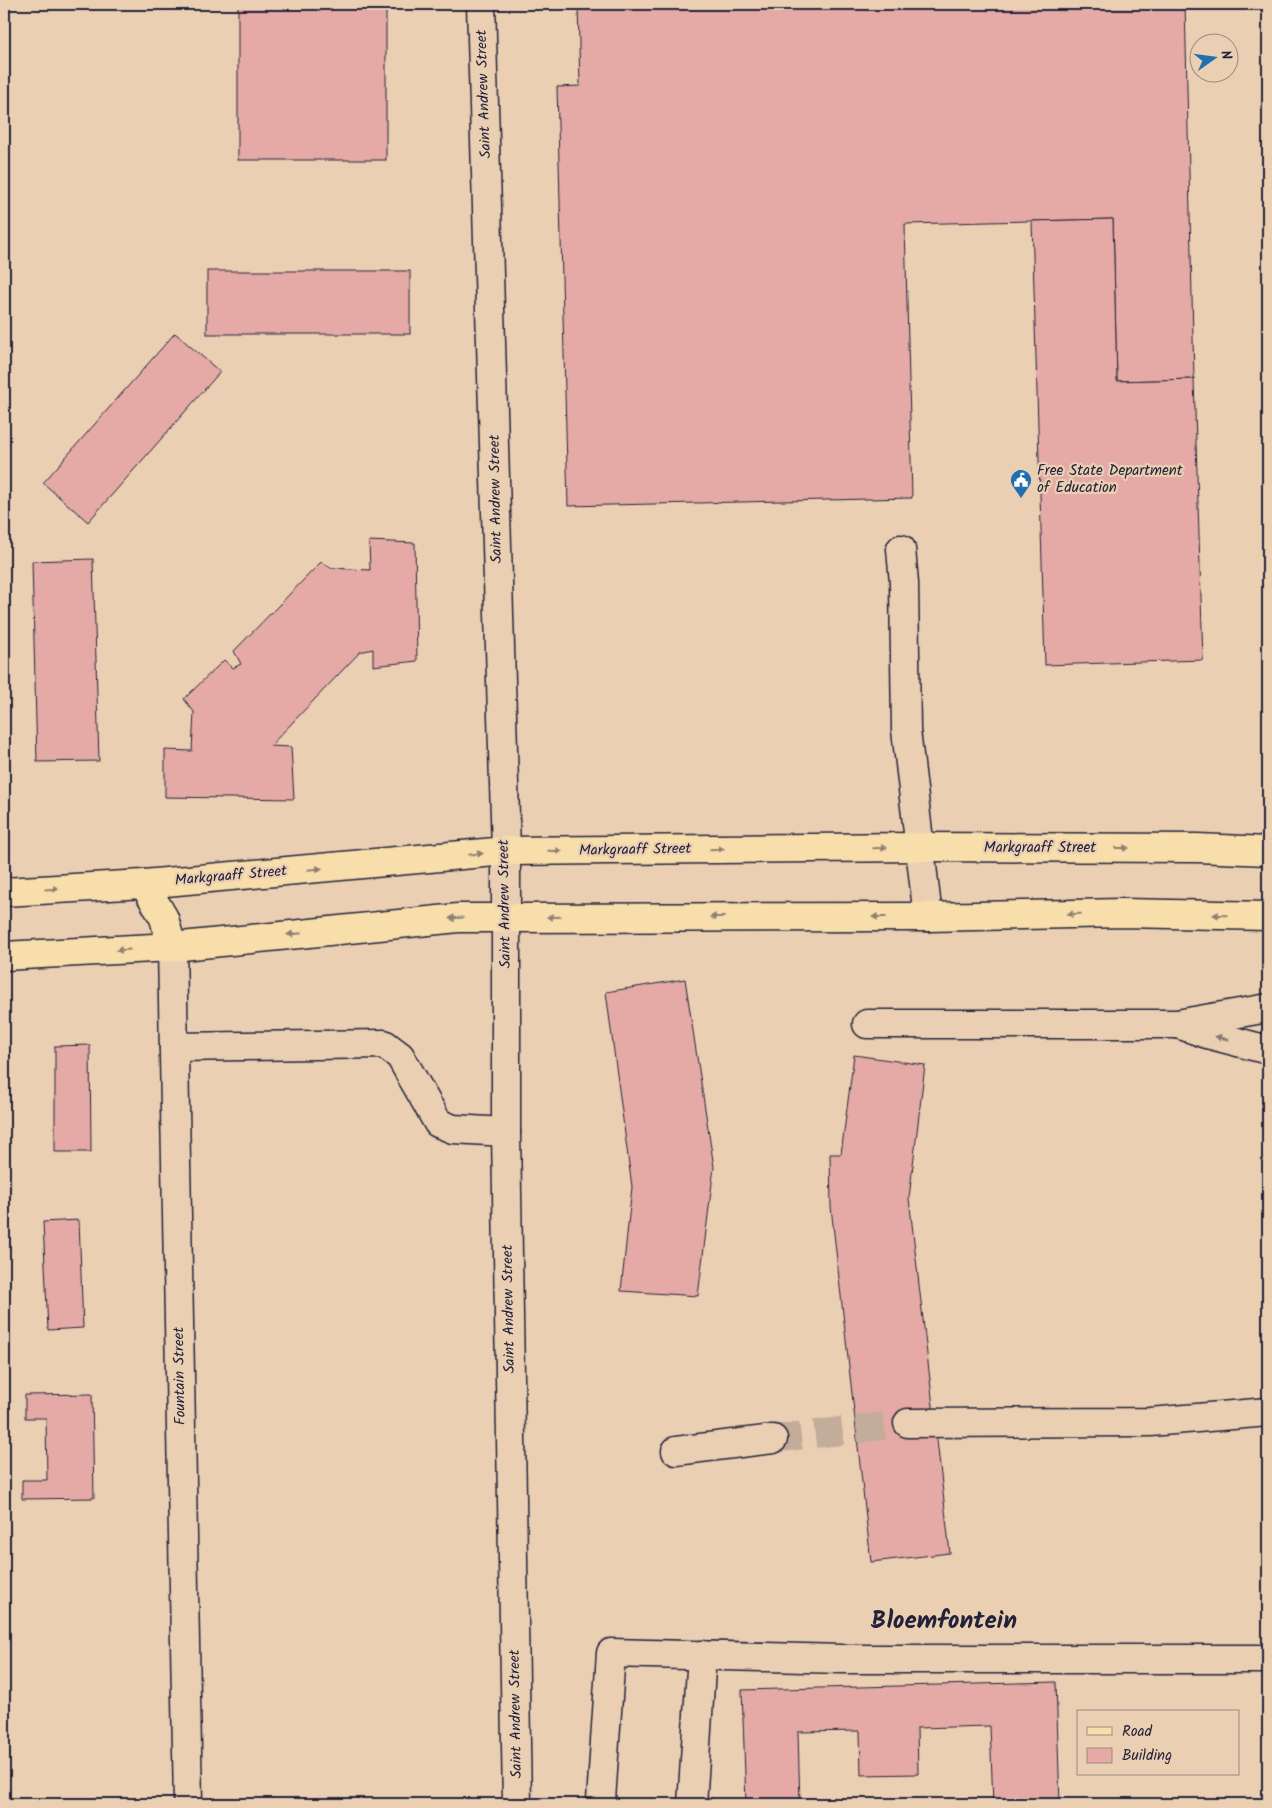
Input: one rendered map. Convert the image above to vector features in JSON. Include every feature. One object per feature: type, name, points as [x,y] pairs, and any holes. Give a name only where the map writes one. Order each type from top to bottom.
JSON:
[{"type":"main road","name":"Markgraaff Street","points":[[4,892],[144,884],[506,850],[919,847],[1197,848],[1268,851]]},
{"type":"main road","points":[[144,884],[164,918],[172,947]]},
{"type":"main road","points":[[4,956],[172,947],[458,918],[928,917],[1123,912],[1268,916]]},
{"type":"street","name":"Saint Andrew Street","points":[[481,4],[506,850],[506,1132],[517,1804]]},
{"type":"street","points":[[901,549],[904,583],[906,730],[928,917]]},
{"type":"street","name":"Fountain Street","points":[[172,947],[188,1804]]},
{"type":"street","points":[[868,1024],[1177,1024],[1268,1008]]},
{"type":"street","points":[[1177,1024],[1268,1050]]},
{"type":"street","points":[[174,1046],[384,1044],[400,1056],[438,1124],[453,1129],[506,1132]]},
{"type":"street","points":[[908,1423],[1150,1422],[1268,1412]]},
{"type":"street","points":[[676,1451],[773,1439]]},
{"type":"street","points":[[602,1804],[610,1653],[842,1659],[1268,1659]]},
{"type":"street","points":[[692,1804],[702,1655]]},
{"type":"building","points":[[238,4],[386,4],[386,160],[238,160]]},
{"type":"building","points":[[578,4],[1185,4],[1194,379],[1117,381],[1113,219],[905,224],[912,498],[568,506],[557,87],[580,86]]},
{"type":"building","points":[[1113,219],[1117,381],[1194,379],[1203,660],[1045,665],[1032,221]]},
{"type":"building","points":[[207,271],[410,271],[410,334],[207,334]]},
{"type":"building","points":[[175,333],[220,372],[88,522],[43,483]]},
{"type":"building","points":[[369,541],[415,543],[417,661],[373,666],[373,649],[360,652],[270,746],[291,747],[294,799],[165,797],[165,750],[192,751],[194,712],[184,699],[224,660],[233,668],[241,664],[234,651],[321,562],[331,568],[370,570]]},
{"type":"building","points":[[93,559],[99,761],[37,762],[32,561]]},
{"type":"building","points":[[685,979],[714,1167],[698,1296],[621,1291],[632,1187],[606,992]]},
{"type":"building","points":[[90,1045],[91,1152],[55,1152],[55,1046]]},
{"type":"building","points":[[854,1055],[925,1065],[909,1198],[950,1553],[871,1562],[831,1207],[830,1154],[841,1154]]},
{"type":"building","points":[[79,1220],[83,1328],[48,1330],[43,1222]]},
{"type":"building","points":[[92,1394],[94,1498],[22,1499],[22,1480],[47,1480],[46,1418],[25,1418],[25,1395]]},
{"type":"building","points":[[1056,1682],[1060,1804],[993,1804],[990,1726],[917,1728],[918,1774],[861,1775],[860,1731],[798,1732],[800,1804],[746,1804],[742,1690]]},
{"type":"tunnel","points":[[773,1439],[908,1423]]},
{"type":"place","name":"Free State Department of Education","points":[[1021,499]]},
{"type":"district","name":"Bloemfontein","points":[[944,1621]]}]
